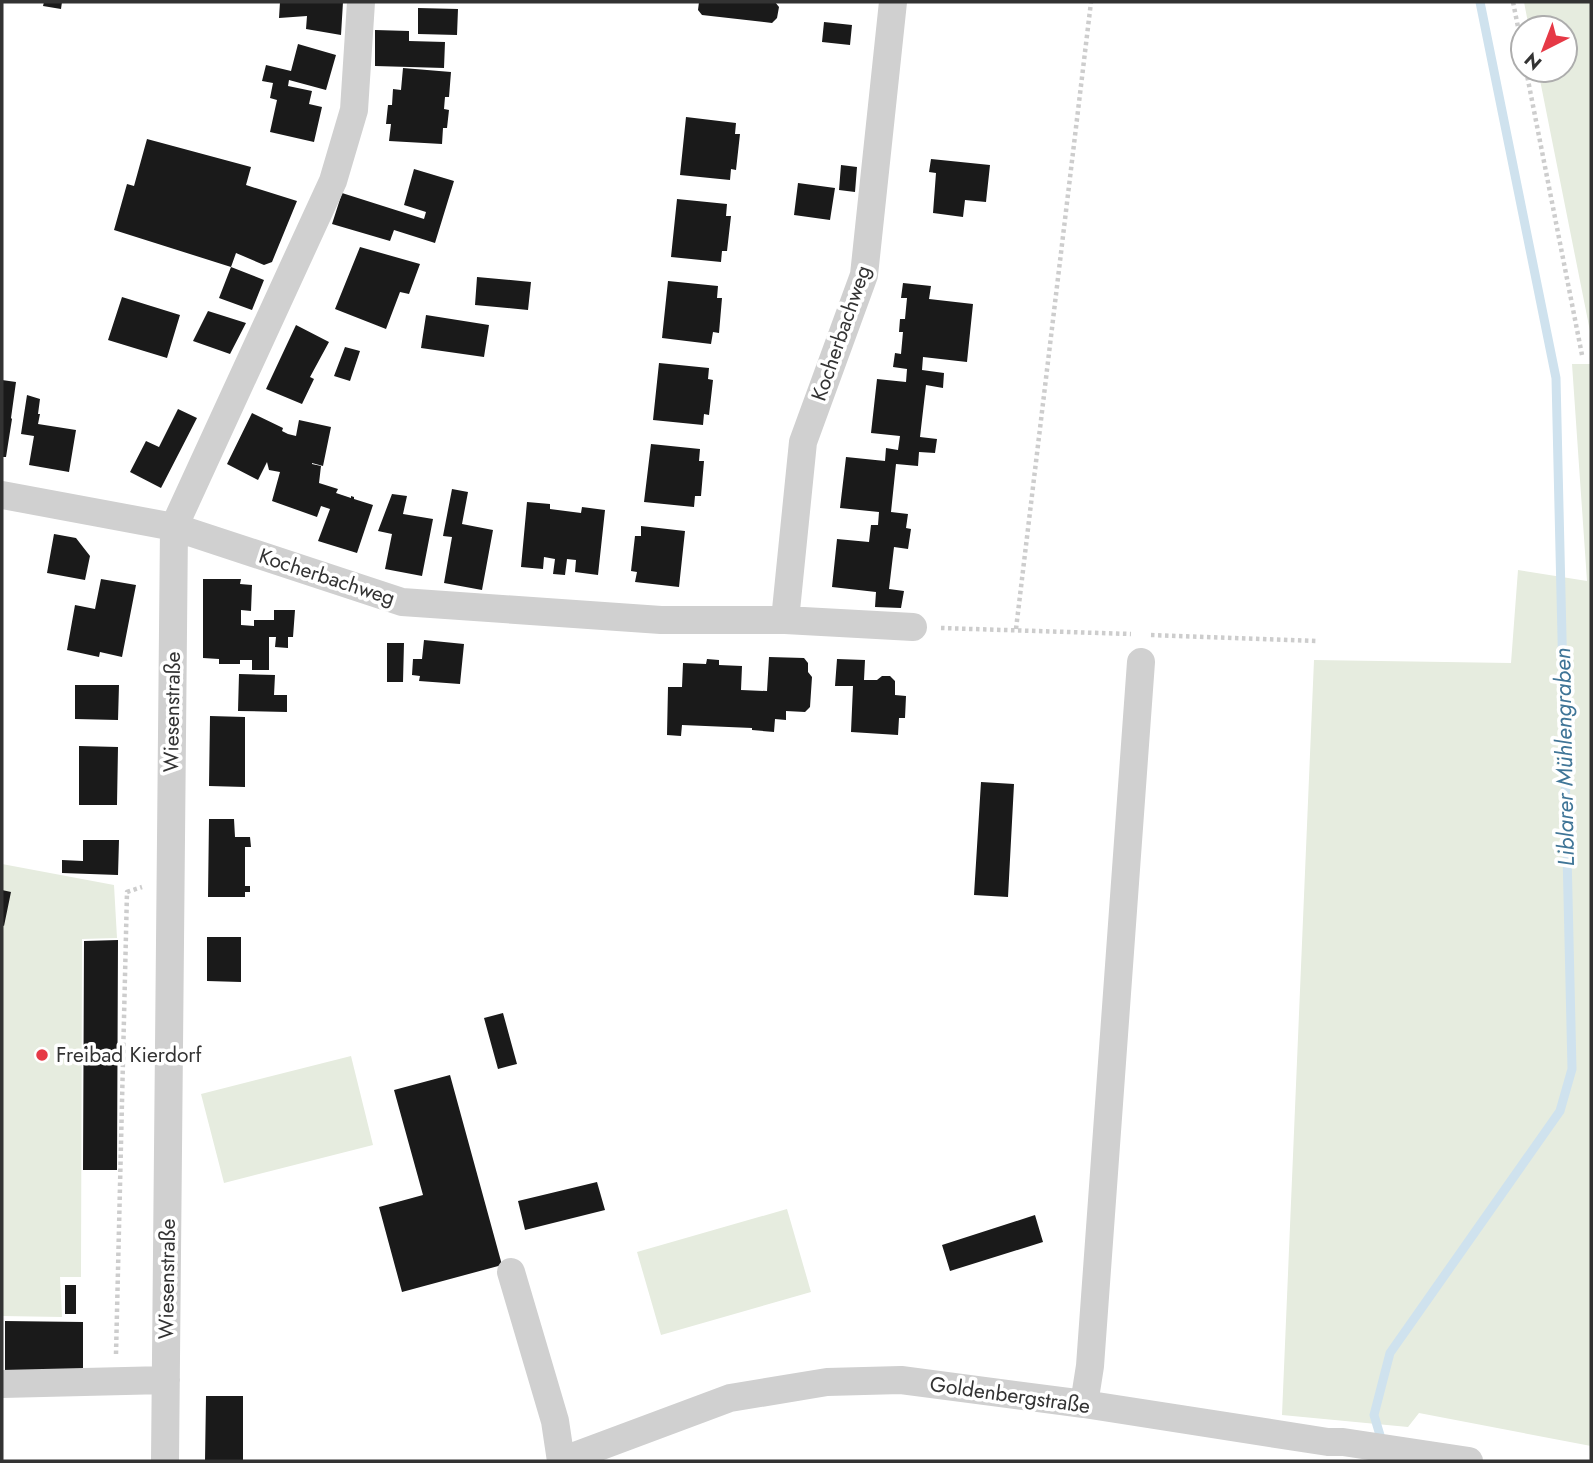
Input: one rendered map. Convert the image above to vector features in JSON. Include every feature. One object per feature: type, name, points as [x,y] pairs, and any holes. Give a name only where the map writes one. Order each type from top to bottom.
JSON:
[{"type":"street","name":"Wiesenstraße","points":[[165,1461],[174,527],[333,181],[354,110],[361,2]]},
{"type":"street","name":"Kocherbachweg","points":[[785,620],[803,442],[864,275],[892,2]]},
{"type":"street","name":"Kocherbachweg","points":[[2,495],[174,527],[402,602],[661,620],[785,620],[913,627]]},
{"type":"street","points":[[1084,1404],[1090,1366],[1141,662]]},
{"type":"street","points":[[510,1272],[555,1421],[561,1461]]},
{"type":"street","points":[[2,1384],[166,1380]]},
{"type":"street","name":"Goldenbergstraße","points":[[561,1461],[730,1398],[827,1382],[901,1380],[1469,1461]]},
{"type":"path","points":[[1016,629],[1091,2]]},
{"type":"path","points":[[1530,84],[1582,355]]},
{"type":"path","points":[[913,627],[1318,641]]},
{"type":"path","points":[[116,1382],[127,892],[171,878]]},
{"type":"shaded area","points":[[1524,2],[1591,2],[1591,336],[1541,84],[1579,84],[1579,14],[1526,14]]},
{"type":"shaded area","points":[[1572,364],[1591,364],[1591,1446],[1419,1413],[1408,1427],[1282,1415],[1314,660],[1511,663],[1518,570],[1587,581]]},
{"type":"shaded area","name":"Freibad Kierdorf","points":[[2,864],[114,885],[117,938],[82,939],[81,1277],[60,1277],[62,1317],[2,1316]]},
{"type":"shaded area","points":[[351,1056],[373,1145],[224,1183],[201,1094]]},
{"type":"shaded area","points":[[787,1209],[811,1292],[661,1335],[637,1252]]},
{"type":"building","points":[[44,2],[62,2],[61,9],[43,6]]},
{"type":"building","points":[[280,2],[343,2],[341,35],[306,29],[307,16],[279,18]]},
{"type":"building","points":[[699,2],[775,2],[779,7],[777,18],[772,23],[702,15],[698,10]]},
{"type":"building","points":[[418,8],[458,9],[457,35],[418,34]]},
{"type":"building","points":[[824,22],[852,25],[850,45],[822,42]]},
{"type":"building","points":[[375,30],[409,31],[409,41],[445,42],[444,68],[375,66]]},
{"type":"building","points":[[298,44],[336,55],[326,90],[289,80],[288,86],[312,91],[309,104],[322,107],[314,142],[270,132],[277,100],[270,98],[273,83],[262,81],[266,65],[291,71]]},
{"type":"building","points":[[403,68],[451,72],[449,97],[445,97],[444,109],[449,110],[447,128],[443,128],[442,144],[389,141],[391,124],[386,124],[388,105],[392,105],[393,89],[401,90]]},
{"type":"building","points":[[686,117],[736,123],[735,134],[740,134],[736,170],[731,169],[730,180],[680,175]]},
{"type":"building","points":[[147,139],[251,167],[246,185],[297,201],[272,262],[264,265],[236,253],[231,267],[114,230],[127,184],[134,186]]},
{"type":"building","points":[[931,159],[990,165],[986,202],[965,200],[963,217],[933,213],[936,173],[929,172]]},
{"type":"building","points":[[841,165],[857,167],[855,192],[839,190]]},
{"type":"building","points":[[414,169],[454,181],[435,243],[394,230],[390,241],[332,224],[342,193],[424,219],[426,212],[404,205]]},
{"type":"building","points":[[798,183],[835,188],[830,220],[794,215]]},
{"type":"building","points":[[677,199],[727,204],[726,216],[731,216],[727,251],[722,251],[721,262],[671,257]]},
{"type":"building","points":[[360,247],[420,264],[409,294],[400,292],[386,329],[335,309]]},
{"type":"building","points":[[231,267],[264,280],[252,310],[219,298]]},
{"type":"building","points":[[477,277],[531,282],[528,310],[475,305]]},
{"type":"building","points":[[668,281],[718,286],[717,298],[722,298],[719,333],[713,332],[711,344],[662,338]]},
{"type":"building","points":[[903,283],[931,286],[929,299],[973,304],[967,362],[923,357],[922,370],[944,373],[943,388],[926,385],[920,437],[937,439],[935,453],[919,452],[918,466],[896,464],[891,512],[908,514],[906,528],[911,529],[908,549],[894,547],[889,589],[904,591],[901,608],[875,607],[876,592],[832,587],[837,539],[869,542],[871,525],[878,525],[879,512],[840,508],[846,457],[885,461],[886,448],[898,450],[900,436],[871,433],[877,379],[906,382],[907,369],[893,367],[895,353],[901,354],[903,332],[899,332],[900,319],[905,319],[907,298],[901,298]]},
{"type":"building","points":[[122,297],[180,315],[167,358],[108,340]]},
{"type":"building","points":[[208,311],[246,323],[230,354],[193,341]]},
{"type":"building","points":[[426,315],[489,325],[484,357],[421,348]]},
{"type":"building","points":[[296,325],[329,342],[310,377],[314,379],[302,404],[266,389]]},
{"type":"building","points":[[345,347],[360,351],[350,381],[334,376]]},
{"type":"building","points":[[659,363],[709,368],[708,379],[713,380],[709,415],[704,414],[703,425],[653,420]]},
{"type":"building","points":[[2,380],[16,382],[6,457],[2,457]]},
{"type":"building","points":[[27,395],[40,399],[38,424],[76,430],[69,472],[29,465],[34,436],[21,434]]},
{"type":"building","points":[[178,409],[197,418],[161,488],[130,472],[146,441],[159,447]]},
{"type":"building","points":[[252,413],[296,436],[299,420],[331,427],[323,466],[312,464],[321,466],[319,483],[338,489],[336,493],[373,505],[357,553],[318,541],[330,509],[321,506],[317,517],[272,501],[280,472],[269,470],[267,462],[258,480],[227,464]]},
{"type":"building","points":[[651,444],[700,449],[699,461],[704,461],[701,496],[695,496],[694,507],[644,502]]},
{"type":"building","points":[[452,489],[468,492],[462,524],[493,530],[482,590],[444,583],[452,537],[443,536]]},
{"type":"building","points":[[392,494],[407,496],[403,514],[433,519],[422,576],[385,569],[392,534],[378,531]]},
{"type":"building","points":[[527,502],[550,504],[550,509],[581,513],[582,507],[605,510],[598,575],[575,572],[576,560],[567,559],[565,575],[553,574],[555,559],[544,557],[543,569],[521,567]]},
{"type":"building","points":[[641,526],[685,531],[679,587],[635,582],[637,572],[631,571],[635,536],[641,536]]},
{"type":"building","points":[[54,534],[76,538],[90,556],[85,580],[47,573]]},
{"type":"building","points":[[101,579],[136,585],[122,657],[100,652],[99,657],[67,650],[75,605],[95,609]]},
{"type":"building","points":[[203,579],[241,579],[240,584],[252,585],[251,611],[241,610],[241,625],[254,626],[254,620],[274,620],[274,610],[295,610],[293,637],[288,637],[288,648],[275,647],[276,637],[269,637],[269,670],[252,670],[252,660],[240,660],[240,664],[219,664],[219,659],[203,658]]},
{"type":"building","points":[[424,640],[464,644],[460,684],[419,681],[420,676],[412,675],[413,659],[422,659]]},
{"type":"building","points":[[387,643],[404,643],[403,682],[387,682]]},
{"type":"building","points":[[769,657],[804,658],[808,663],[808,672],[812,677],[810,707],[805,712],[786,711],[786,720],[775,719],[774,732],[752,728],[682,725],[681,736],[667,735],[668,687],[682,687],[683,663],[706,664],[707,659],[719,660],[719,665],[742,666],[741,690],[767,691]]},
{"type":"building","points":[[837,659],[865,660],[864,680],[890,676],[895,681],[895,695],[906,696],[905,718],[899,718],[898,735],[851,732],[853,686],[835,686]]},
{"type":"building","points":[[239,674],[275,675],[274,695],[287,695],[287,712],[238,711]]},
{"type":"building","points":[[75,685],[119,685],[118,720],[75,719]]},
{"type":"building","points":[[210,716],[245,717],[245,787],[209,786]]},
{"type":"building","points":[[79,746],[118,747],[117,805],[79,805]]},
{"type":"building","points":[[981,782],[1014,784],[1008,897],[974,895]]},
{"type":"building","points":[[209,819],[234,819],[235,837],[250,837],[251,847],[245,847],[245,886],[250,886],[250,892],[245,892],[245,897],[208,897]]},
{"type":"building","points":[[83,840],[119,840],[118,875],[62,873],[62,860],[83,861]]},
{"type":"building","points":[[2,890],[11,892],[4,926],[2,925]]},
{"type":"building","points":[[207,937],[241,937],[241,982],[207,981]]},
{"type":"building","points":[[118,940],[117,1170],[83,1170],[84,941]]},
{"type":"building","points":[[503,1013],[517,1064],[498,1069],[484,1018]]},
{"type":"building","points":[[450,1075],[502,1265],[402,1292],[379,1207],[423,1195],[394,1090]]},
{"type":"building","points":[[597,1182],[605,1210],[525,1230],[518,1201]]},
{"type":"building","points":[[1035,1215],[1043,1242],[950,1271],[942,1245]]},
{"type":"building","points":[[65,1285],[76,1285],[76,1314],[65,1314]]},
{"type":"building","points":[[5,1321],[83,1322],[83,1373],[5,1372]]},
{"type":"building","points":[[206,1396],[243,1396],[243,1461],[205,1461]]},
{"type":"waterway","name":"Liblarer Mühlengraben","points":[[1382,1442],[1374,1415],[1390,1353],[1560,1111],[1572,1069],[1556,378],[1480,2]]},
{"type":"place","name":"Freibad Kierdorf","points":[[42,1055]]}]
